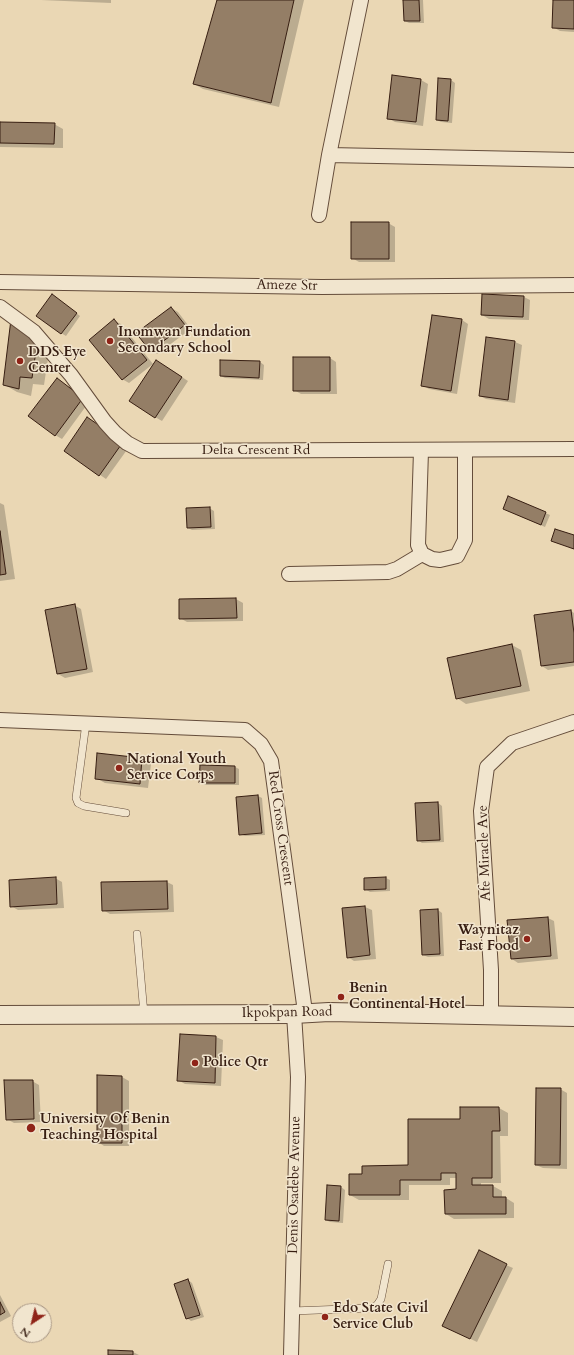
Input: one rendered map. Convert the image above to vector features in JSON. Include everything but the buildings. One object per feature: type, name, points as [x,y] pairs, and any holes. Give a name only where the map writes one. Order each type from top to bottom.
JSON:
[{"type":"street","points":[[319,215],[329,155],[361,0]]},
{"type":"street","points":[[329,155],[574,160]]},
{"type":"street","name":"Ameze Str","points":[[0,282],[322,287],[574,285]]},
{"type":"street","name":"Delta Crescent Rd","points":[[0,307],[34,332],[71,375],[105,422],[126,443],[142,451],[421,451],[574,449]]},
{"type":"street","points":[[420,550],[432,559],[440,560],[457,556],[462,550],[465,540],[465,450]]},
{"type":"street","points":[[289,574],[388,572],[397,569],[420,550],[421,451]]},
{"type":"street","name":"Red Cross Crescent","points":[[0,720],[245,730],[261,744],[271,761],[300,1013]]},
{"type":"street","name":"Afe Miracle Ave","points":[[491,1016],[491,970],[481,811],[487,767],[512,743],[574,722]]},
{"type":"street","name":"Ikpokpan Road","points":[[0,1015],[300,1013],[574,1018]]},
{"type":"street","name":"Denis Osadebe Avenue","points":[[291,1355],[300,1013]]},
{"type":"lane","points":[[86,723],[76,798],[78,803],[84,806],[126,813]]},
{"type":"lane","points":[[137,934],[144,1014]]},
{"type":"lane","points":[[292,1311],[371,1308],[381,1299],[388,1264]]},
{"type":"place","name":"Inomwan Fundation Secondary School","points":[[110,341]]},
{"type":"place","name":"DDS Eye Center","points":[[20,361]]},
{"type":"place","name":"National Youth Service Corps","points":[[119,768]]},
{"type":"place","name":"Waynitaz Fast Food","points":[[527,939]]},
{"type":"place","name":"Benin Continental Hotel","points":[[341,997]]},
{"type":"place","name":"Police Qtr","points":[[195,1063]]},
{"type":"place","name":"University Of Benin Teaching Hospital","points":[[31,1128]]},
{"type":"place","name":"Edo State Civil Service Club","points":[[325,1317]]}]
